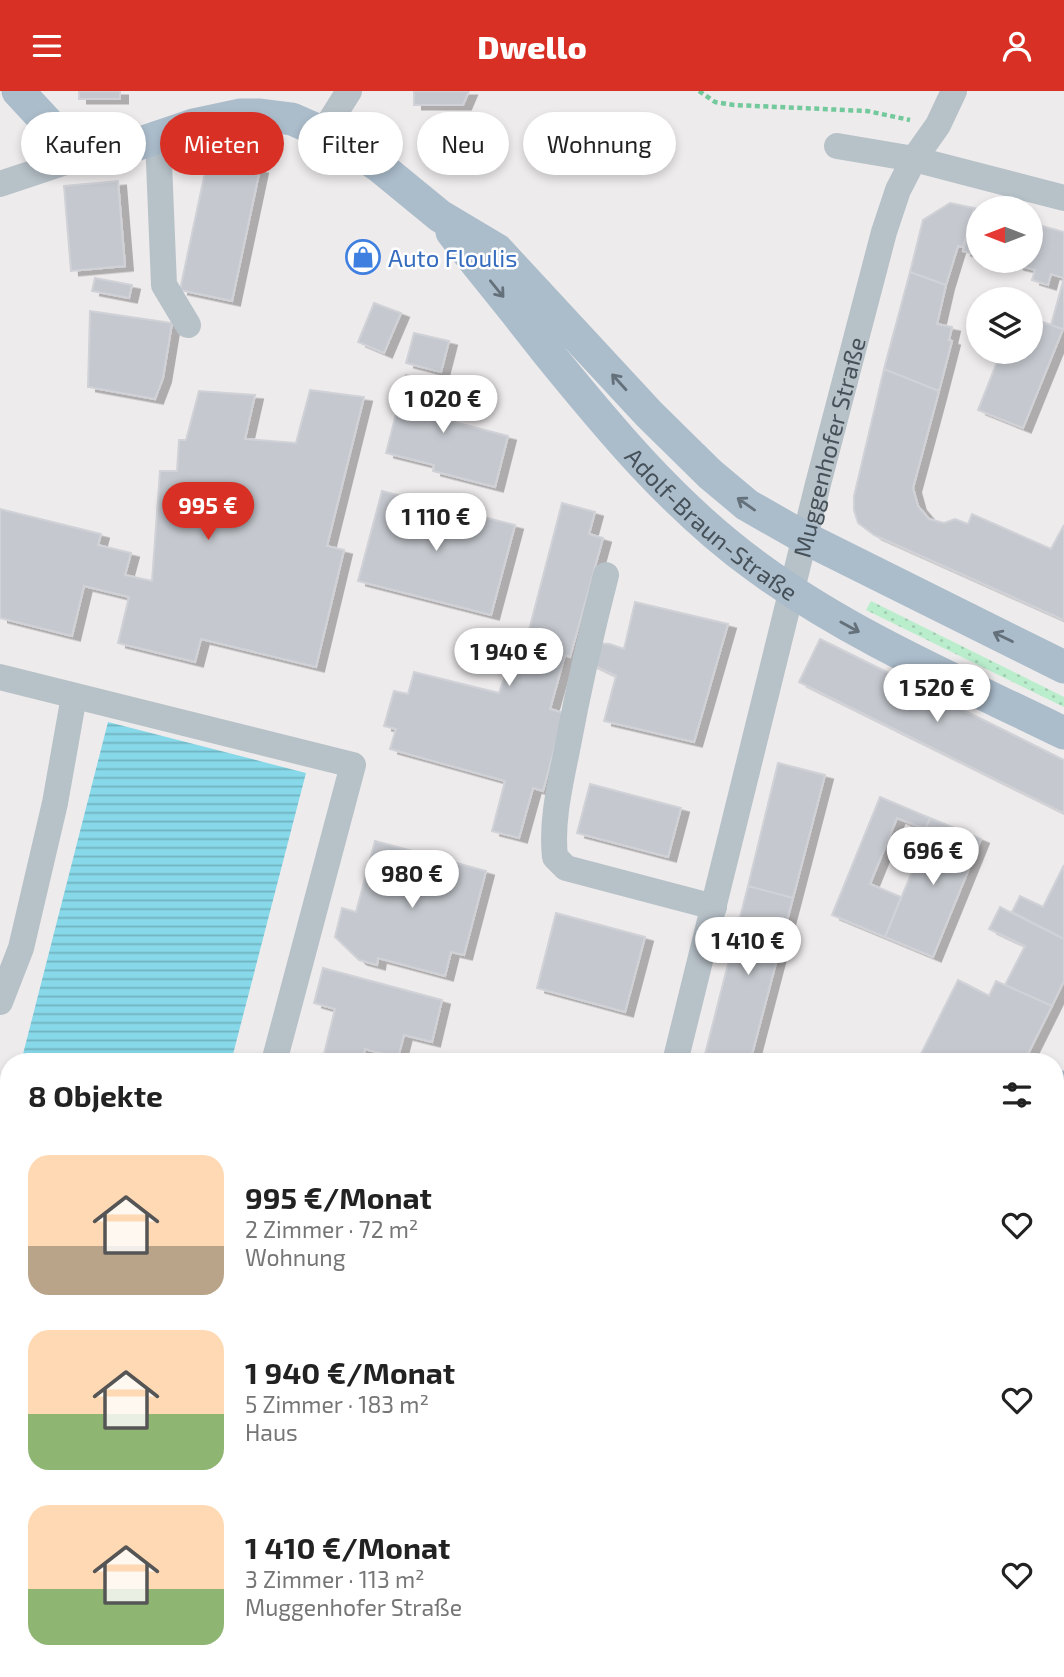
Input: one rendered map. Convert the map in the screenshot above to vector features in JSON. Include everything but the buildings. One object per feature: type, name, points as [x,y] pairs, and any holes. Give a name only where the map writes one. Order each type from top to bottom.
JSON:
[{"type":"main road","name":"Adolf-Braun-Straße","points":[[18,91],[37,112]]},
{"type":"main road","name":"Adolf-Braun-Straße","points":[[146,142],[209,120],[241,115],[282,117],[298,122]]},
{"type":"main road","name":"Adolf-Braun-Straße","points":[[388,175],[440,216],[497,250],[649,414],[747,505],[805,538],[1064,667]]},
{"type":"main road","name":"Adolf-Braun-Straße","points":[[440,216],[574,385],[632,453],[712,531],[755,566],[792,591],[869,637],[1064,733]]},
{"type":"street","points":[[336,112],[349,91]]},
{"type":"street","name":"Muggenhofer Straße","points":[[677,1053],[884,232],[898,190],[914,159],[938,125],[954,91]]},
{"type":"street","points":[[158,138],[164,285],[188,325]]},
{"type":"street","points":[[837,146],[914,159],[1064,198]]},
{"type":"street","points":[[0,184],[27,175]]},
{"type":"street","points":[[606,575],[586,653],[559,793],[553,841],[555,857],[566,868],[714,907]]},
{"type":"street","points":[[0,677],[352,765],[276,1053]]},
{"type":"street","points":[[0,1002],[21,947],[55,803],[74,696]]},
{"type":"path","points":[[699,91],[715,102],[725,104],[867,111],[938,125]]},
{"type":"green space","points":[[871,601],[1064,697],[1064,707],[866,610]]},
{"type":"water","points":[[108,722],[306,773],[233,1053],[23,1053]]},
{"type":"place","name":"Auto Floulis","points":[[363,257]]}]
